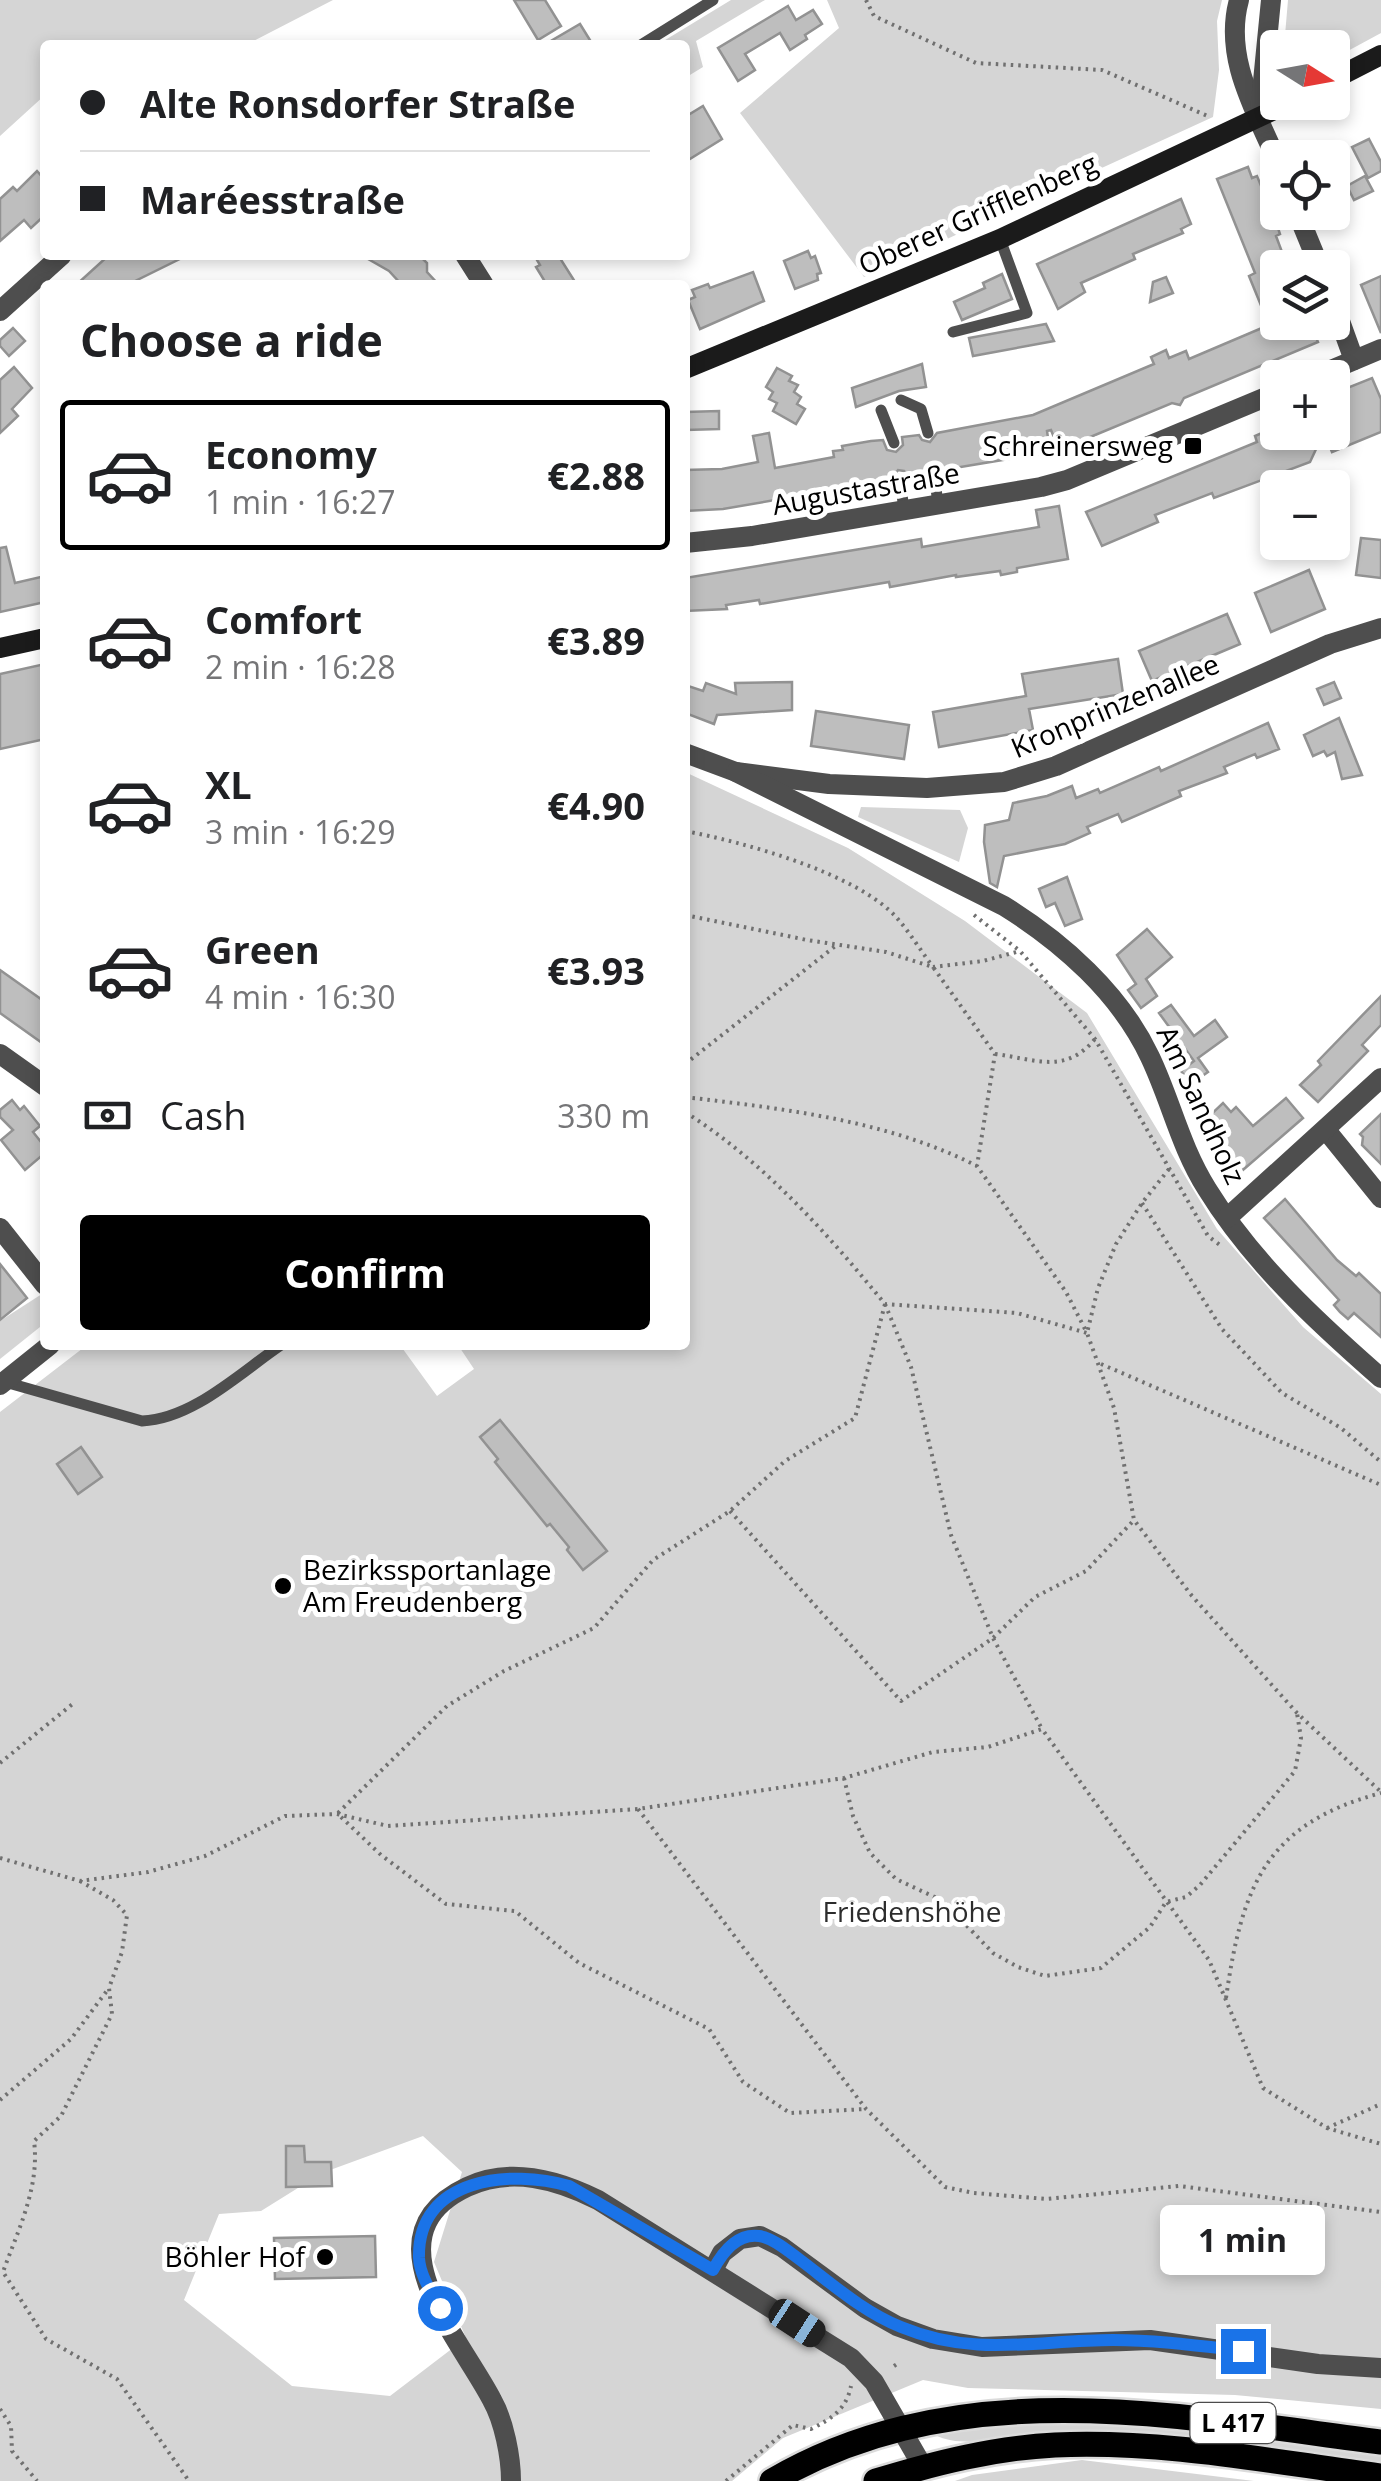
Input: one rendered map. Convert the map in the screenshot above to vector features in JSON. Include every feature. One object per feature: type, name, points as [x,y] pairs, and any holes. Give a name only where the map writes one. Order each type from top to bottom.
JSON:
[{"type":"main road","points":[[1350,70],[1381,54]]},
{"type":"main road","name":"Oberer Grifflenberg","points":[[690,367],[1264,128],[1272,120]]},
{"type":"main road","points":[[0,648],[40,639]]},
{"type":"main road","name":"L 417","points":[[772,2481],[824,2455],[902,2428],[1006,2410],[1084,2408],[1381,2442]]},
{"type":"main road","name":"L 417","points":[[876,2481],[994,2452],[1112,2445],[1214,2453],[1381,2476]]},
{"type":"street","points":[[1240,0],[1234,32],[1236,61],[1269,140]]},
{"type":"street","points":[[1264,128],[1271,0]]},
{"type":"street","points":[[0,311],[56,260]]},
{"type":"street","points":[[1347,340],[1354,360]]},
{"type":"street","points":[[1350,362],[1381,350]]},
{"type":"street","name":"Augustastraße","points":[[690,543],[1067,480],[1260,400]]},
{"type":"street","name":"Kronprinzenallee","points":[[690,755],[736,772],[829,784],[927,788],[1004,782],[1056,766],[1330,644],[1381,628]]},
{"type":"street","name":"Am Sandholz","points":[[736,772],[1004,906],[1064,951],[1103,987],[1140,1037],[1186,1152],[1227,1218],[1302,1309],[1381,1378]]},
{"type":"street","points":[[0,1054],[40,1082]]},
{"type":"street","points":[[1227,1218],[1381,1078]]},
{"type":"street","points":[[1326,1130],[1381,1198]]},
{"type":"street","points":[[0,1228],[40,1279]]},
{"type":"street","points":[[2,1383],[44,1350]]},
{"type":"street","points":[[511,2481],[494,2404],[422,2273],[422,2237],[446,2198],[471,2184],[511,2176],[544,2178],[598,2200],[866,2371],[923,2467]]},
{"type":"street","points":[[713,2270],[722,2254],[740,2239],[760,2236],[782,2247],[865,2308],[897,2326],[933,2339],[982,2347],[1150,2340],[1334,2366],[1381,2368]]},
{"type":"lane","points":[[649,40],[713,0]]},
{"type":"lane","points":[[953,332],[1028,313],[1000,238]]},
{"type":"lane","points":[[901,400],[920,408],[928,433]]},
{"type":"lane","points":[[882,410],[894,444]]},
{"type":"lane","points":[[934,473],[938,504]]},
{"type":"lane","points":[[900,478],[904,510]]},
{"type":"lane","points":[[2,1383],[142,1421],[157,1420],[203,1398],[273,1350]]},
{"type":"path","points":[[866,0],[874,16],[976,63],[1102,70],[1213,118]]},
{"type":"path","points":[[690,832],[738,842],[842,880],[895,916],[995,1054],[977,1166]]},
{"type":"path","points":[[975,915],[1020,951],[1095,1039],[1208,1236],[1224,1248]]},
{"type":"path","points":[[690,916],[886,952],[933,967],[1020,951]]},
{"type":"path","points":[[690,1060],[838,944]]},
{"type":"path","points":[[995,1054],[1052,1063],[1069,1061],[1095,1039]]},
{"type":"path","points":[[690,1099],[802,1111],[943,1149],[977,1166],[1066,1292],[1087,1333],[1114,1408],[1134,1520],[1192,1596],[1297,1713],[1381,1792]]},
{"type":"path","points":[[690,1115],[727,1138],[827,1232],[885,1304],[911,1366],[951,1536],[993,1638],[1042,1730],[1209,1960],[1263,2088],[1327,2128],[1381,2144]]},
{"type":"path","points":[[1087,1333],[1098,1288],[1116,1244],[1169,1169]]},
{"type":"path","points":[[1142,1203],[1222,1329],[1282,1393],[1341,1428],[1381,1462]]},
{"type":"path","points":[[885,1304],[1017,1313],[1087,1333]]},
{"type":"path","points":[[338,1814],[447,1706],[504,1671],[594,1628],[653,1560],[730,1511],[785,1461],[855,1418],[885,1304]]},
{"type":"path","points":[[1100,1364],[1381,1486]]},
{"type":"path","points":[[730,1511],[901,1701],[993,1638],[1035,1597],[1086,1572],[1134,1520]]},
{"type":"path","points":[[0,1763],[74,1702]]},
{"type":"path","points":[[844,1778],[852,1816],[870,1853],[896,1879],[943,1902],[993,1953],[1044,1976],[1100,1968],[1150,1926],[1166,1902],[1186,1896],[1200,1886],[1295,1771],[1301,1738],[1297,1713]]},
{"type":"path","points":[[80,1881],[148,1872],[205,1856],[284,1816],[338,1814],[388,1826],[638,1810],[844,1778],[933,1752],[988,1747],[1042,1730]]},
{"type":"path","points":[[1226,2000],[1235,1935],[1259,1875],[1294,1832],[1340,1804],[1381,1792]]},
{"type":"path","points":[[638,1810],[866,2109],[945,2186],[974,2193],[1047,2199],[1179,2186],[1381,2212]]},
{"type":"path","points":[[338,1814],[382,1855],[446,1904],[514,1911],[578,1963],[709,2029],[743,2082],[790,2114],[866,2109]]},
{"type":"path","points":[[0,1858],[80,1881],[114,1900],[127,1915],[122,1952],[109,1988],[71,2038],[0,2100]]},
{"type":"path","points":[[109,1988],[112,2014],[62,2116],[34,2141],[36,2162],[29,2201],[3,2272],[46,2338],[117,2380],[189,2481]]},
{"type":"path","points":[[1327,2128],[1381,2104]]},
{"type":"path","points":[[726,2481],[793,2424],[811,2430],[827,2422],[854,2391]]},
{"type":"path","points":[[0,2409],[11,2426],[12,2451],[38,2481]]},
{"type":"green space","points":[[0,0],[333,0],[256,40],[40,40],[40,100],[0,136]]},
{"type":"green space","points":[[731,0],[765,0],[696,41],[703,67],[690,75],[690,40],[665,40]]},
{"type":"green space","points":[[827,0],[1222,0],[1217,21],[1219,70],[1213,117],[864,277],[740,113],[839,28]]},
{"type":"green space","points":[[1288,0],[1381,0],[1381,33],[1350,50],[1350,30],[1285,30]]},
{"type":"green space","name":"Friedenshöhe","points":[[690,774],[848,848],[965,921],[1087,1013],[1217,1229],[1303,1327],[1381,1394],[1381,2409],[1235,2395],[968,2388],[923,2380],[783,2438],[732,2481],[0,2481],[0,1412],[81,1350],[404,1350],[437,1396],[474,1369],[461,1350],[690,1350]],"holes":[[[423,2136],[462,2172],[434,2262],[466,2338],[390,2396],[292,2386],[184,2300],[219,2214],[261,2211],[322,2173]]]},
{"type":"green space","points":[[861,807],[960,810],[968,828],[959,862],[858,817]]},
{"type":"green space","points":[[40,1295],[40,1327],[0,1359],[0,1321]]},
{"type":"green space","points":[[1070,2421],[1265,2439],[1381,2456],[1381,2463],[1165,2436],[1078,2433],[970,2442],[934,2433],[1005,2423]]},
{"type":"green space","points":[[1082,2460],[1254,2481],[955,2481],[972,2475]]},
{"type":"building","points":[[514,0],[545,0],[561,26],[538,40]]},
{"type":"building","points":[[788,6],[796,20],[813,10],[822,24],[790,50],[780,33],[745,54],[755,70],[738,81],[718,48]]},
{"type":"building","points":[[580,24],[590,40],[553,40]]},
{"type":"building","points":[[703,106],[722,139],[690,159],[690,114]]},
{"type":"building","points":[[1369,139],[1381,162],[1381,171],[1368,178],[1352,147]]},
{"type":"building","points":[[1248,167],[1252,178],[1257,176],[1260,183],[1260,230],[1279,230],[1280,234],[1276,236],[1281,250],[1260,250],[1260,303],[1249,276],[1255,273],[1217,179]]},
{"type":"building","points":[[37,171],[40,174],[40,220],[31,228],[24,220],[0,241],[0,199],[13,187],[17,191]]},
{"type":"building","points":[[1365,176],[1373,191],[1354,200],[1350,184]]},
{"type":"building","points":[[1181,199],[1191,224],[1181,229],[1183,233],[1133,254],[1135,259],[1081,283],[1085,292],[1058,309],[1037,264]]},
{"type":"building","points":[[808,251],[811,258],[815,256],[821,273],[817,274],[818,280],[795,289],[784,261]]},
{"type":"building","points":[[104,260],[178,260],[137,280],[82,280]]},
{"type":"building","points":[[370,260],[424,260],[434,280],[397,280]]},
{"type":"building","points":[[537,260],[561,260],[574,280],[544,280],[536,267],[540,265]]},
{"type":"building","points":[[753,272],[764,301],[700,329],[690,305],[690,299],[695,297],[692,290],[708,284],[710,288]]},
{"type":"building","points":[[1002,274],[1012,299],[962,320],[954,302],[985,288],[983,283]]},
{"type":"building","points":[[1381,276],[1381,333],[1361,285]]},
{"type":"building","points":[[1166,277],[1173,293],[1150,302],[1153,282]]},
{"type":"building","points":[[1046,324],[1054,341],[973,356],[969,338]]},
{"type":"building","points":[[13,328],[25,341],[9,356],[0,340]]},
{"type":"building","points":[[1260,329],[1260,340],[1318,342],[1275,360],[1260,360],[1260,366],[1184,398],[1180,405],[1172,403],[1059,450],[1051,430],[1047,431],[1050,452],[943,470],[932,464],[925,475],[909,477],[898,470],[891,480],[723,509],[690,511],[690,470],[758,462],[753,436],[769,433],[775,468],[834,457],[833,451],[843,450],[842,446],[871,441],[883,440],[887,450],[896,452],[903,445],[902,437],[919,435],[930,442],[937,433],[1033,415],[1154,364],[1151,357],[1166,350],[1169,358],[1186,351],[1189,359]]},
{"type":"building","points":[[922,364],[926,387],[899,391],[856,407],[852,388]]},
{"type":"building","points":[[14,367],[32,388],[12,409],[18,416],[0,433],[0,380]]},
{"type":"building","points":[[777,368],[792,376],[789,381],[798,385],[794,392],[801,397],[797,404],[805,409],[796,424],[773,411],[777,403],[769,399],[773,392],[766,387]]},
{"type":"building","points":[[1372,378],[1381,399],[1381,432],[1350,445],[1350,387]]},
{"type":"building","points":[[719,411],[719,429],[690,430],[690,412]]},
{"type":"building","points":[[1260,434],[1260,450],[1316,450],[1310,462],[1289,470],[1260,470],[1260,481],[1214,498],[1212,493],[1155,515],[1158,522],[1102,546],[1086,512],[1257,442],[1255,436]]},
{"type":"building","points":[[1059,506],[1068,559],[1017,568],[1017,572],[1001,575],[1000,571],[956,575],[890,587],[889,582],[760,604],[759,600],[726,605],[727,609],[690,611],[690,577],[921,539],[922,547],[1039,527],[1036,510]]},
{"type":"building","points":[[1361,538],[1381,540],[1381,578],[1356,575]]},
{"type":"building","points":[[6,547],[15,583],[40,577],[40,603],[0,612],[0,548]]},
{"type":"building","points":[[1309,570],[1325,609],[1271,632],[1255,593]]},
{"type":"building","points":[[1227,614],[1240,644],[1152,681],[1139,651]]},
{"type":"building","points":[[1118,659],[1123,694],[1029,709],[1033,730],[939,747],[933,712],[1026,696],[1022,674]]},
{"type":"building","points":[[40,665],[40,740],[0,749],[0,674]]},
{"type":"building","points":[[792,682],[792,710],[717,715],[714,724],[690,715],[690,687],[703,691],[706,683],[736,694],[735,683]]},
{"type":"building","points":[[1334,682],[1341,698],[1324,705],[1317,689]]},
{"type":"building","points":[[816,711],[909,725],[904,759],[811,746]]},
{"type":"building","points":[[1339,718],[1362,775],[1342,779],[1335,752],[1313,756],[1304,735]]},
{"type":"building","points":[[1268,723],[1279,749],[1224,767],[1227,773],[1179,791],[1181,796],[1122,822],[1118,814],[1087,827],[1090,833],[1065,844],[1004,856],[997,887],[990,883],[985,825],[1009,820],[1013,803],[1072,786],[1076,798],[1098,789],[1100,793],[1159,767],[1161,771]]},
{"type":"building","points":[[1067,877],[1082,919],[1065,926],[1055,903],[1046,907],[1039,889]]},
{"type":"building","points":[[1147,929],[1172,957],[1146,979],[1157,996],[1141,1008],[1128,990],[1136,984],[1117,955]]},
{"type":"building","points":[[0,970],[40,998],[40,1041],[0,1013]]},
{"type":"building","points":[[1381,996],[1381,1025],[1362,1045],[1368,1051],[1318,1102],[1300,1085]]},
{"type":"building","points":[[1171,1005],[1194,1036],[1215,1020],[1227,1037],[1198,1058],[1208,1072],[1191,1084],[1181,1071],[1194,1061],[1159,1013]]},
{"type":"building","points":[[1286,1098],[1303,1118],[1229,1182],[1233,1155],[1204,1121],[1223,1103],[1231,1112],[1236,1107],[1253,1126]]},
{"type":"building","points":[[12,1100],[20,1110],[24,1106],[40,1126],[33,1132],[40,1141],[40,1157],[25,1170],[1,1140],[13,1130],[0,1117],[0,1110]]},
{"type":"building","points":[[1381,1114],[1381,1164],[1362,1145],[1360,1134]]},
{"type":"building","points":[[1285,1199],[1337,1260],[1356,1276],[1359,1273],[1381,1294],[1381,1337],[1354,1313],[1348,1319],[1340,1312],[1334,1305],[1339,1300],[1264,1218]]},
{"type":"building","points":[[0,1264],[27,1298],[0,1320]]},
{"type":"building","points":[[500,1420],[607,1551],[583,1570],[567,1550],[569,1547],[495,1462],[498,1459],[480,1437]]},
{"type":"building","points":[[81,1447],[102,1477],[78,1494],[57,1464]]},
{"type":"building","points":[[286,2146],[304,2146],[305,2162],[331,2162],[332,2186],[286,2187]]},
{"type":"building","name":"Böhler Hof","points":[[375,2236],[376,2277],[275,2279],[274,2238]]},
{"type":"place","name":"Schreinersweg","points":[[1193,446]]},
{"type":"place","name":"Bezirkssportanlage Am Freudenberg","points":[[283,1586]]},
{"type":"place","name":"Böhler Hof","points":[[325,2257]]},
{"type":"route","points":[[440,2308],[422,2273],[419,2258],[422,2237],[432,2215],[446,2198],[471,2184],[511,2176],[544,2178],[569,2186],[713,2270],[722,2254],[740,2239],[760,2236],[782,2247],[865,2308],[897,2326],[933,2339],[982,2347],[1150,2340],[1243,2351]]}]
